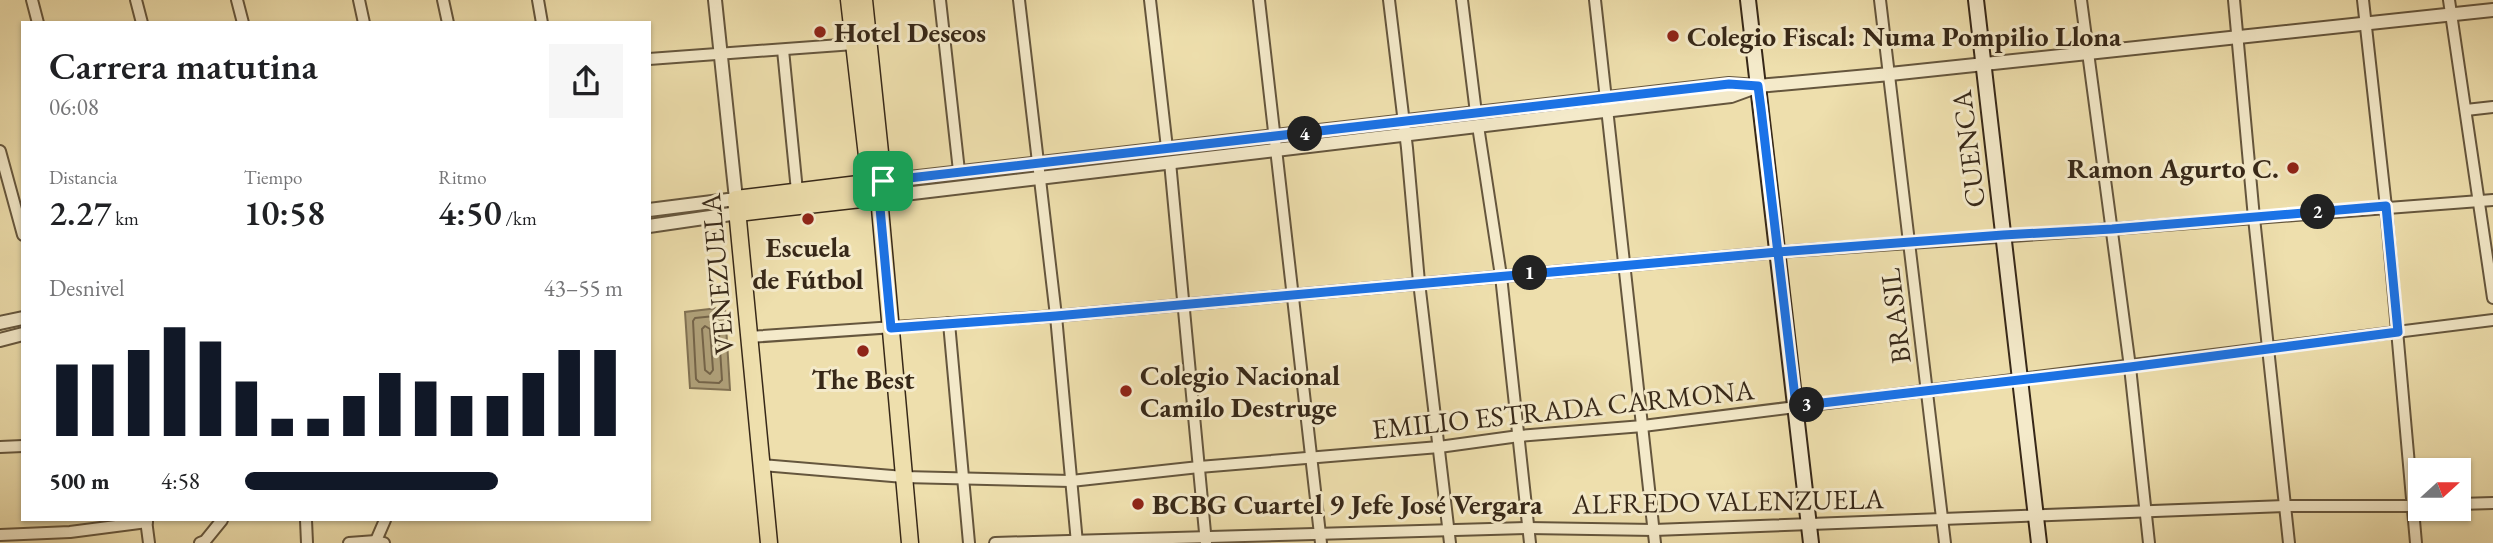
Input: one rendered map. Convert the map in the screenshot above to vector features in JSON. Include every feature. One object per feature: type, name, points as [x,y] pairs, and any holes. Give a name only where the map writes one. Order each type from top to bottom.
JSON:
[{"type":"main road","points":[[849,0],[877,186]]},
{"type":"main road","points":[[864,0],[877,186],[910,543]]},
{"type":"main road","points":[[1748,0],[1811,543]]},
{"type":"main road","name":"CUENCA","points":[[1976,0],[2039,543]]},
{"type":"main road","points":[[737,206],[797,191],[877,186]]},
{"type":"main road","points":[[737,206],[877,186]]},
{"type":"main road","name":"VENEZUELA","points":[[737,206],[769,543]]},
{"type":"street","points":[[32,0],[37,21]]},
{"type":"street","points":[[136,0],[141,21]]},
{"type":"street","points":[[237,0],[242,21]]},
{"type":"street","points":[[359,0],[364,21]]},
{"type":"street","points":[[443,0],[448,21]]},
{"type":"street","points":[[538,0],[541,21]]},
{"type":"street","name":"VENEZUELA","points":[[715,0],[737,206]]},
{"type":"street","points":[[940,0],[959,171]]},
{"type":"street","points":[[1019,0],[1056,316],[1077,542]]},
{"type":"street","points":[[1150,0],[1167,148]]},
{"type":"street","points":[[1259,0],[1321,539]]},
{"type":"street","points":[[1389,0],[1450,543]]},
{"type":"street","points":[[1462,0],[1501,276],[1530,543]]},
{"type":"street","points":[[1595,0],[1655,543]]},
{"type":"street","name":"BRASIL","points":[[1880,0],[1945,543]]},
{"type":"street","points":[[2081,0],[2130,367],[2150,543]]},
{"type":"street","points":[[2234,0],[2289,543]]},
{"type":"street","points":[[2363,0],[2412,458]]},
{"type":"street","points":[[2449,0],[2493,298]]},
{"type":"street","points":[[877,186],[1039,176],[1170,162],[1404,122],[1477,120],[1607,104],[1729,84],[1758,86],[1889,74],[2493,10]]},
{"type":"street","points":[[651,59],[854,44]]},
{"type":"street","points":[[783,50],[797,191]]},
{"type":"street","points":[[2466,110],[2493,107]]},
{"type":"street","points":[[877,186],[959,171],[1167,148],[1405,136],[1477,120]]},
{"type":"street","points":[[0,151],[21,228]]},
{"type":"street","points":[[1170,162],[1205,540]]},
{"type":"street","points":[[749,337],[1056,316],[1778,252],[2493,200]]},
{"type":"street","points":[[651,210],[737,206]]},
{"type":"street","points":[[651,226],[737,206]]},
{"type":"street","points":[[0,324],[21,319]]},
{"type":"street","name":"EMILIO ESTRADA CARMONA","points":[[761,465],[904,477],[1071,481],[1643,426],[2493,320]]},
{"type":"street","points":[[949,323],[969,543]]},
{"type":"street","points":[[0,340],[21,335]]},
{"type":"street","points":[[0,447],[21,446]]},
{"type":"street","points":[[2471,504],[2493,503]]},
{"type":"street","name":"ALFREDO VALENZUELA","points":[[995,543],[1321,539],[1449,530],[1654,530],[2285,506],[2408,506]]},
{"type":"street","points":[[0,535],[70,532],[147,521],[149,543]]},
{"type":"street","points":[[200,543],[205,541],[221,521]]},
{"type":"street","points":[[306,521],[307,543]]},
{"type":"street","points":[[349,543],[379,542],[384,521]]},
{"type":"street","points":[[2416,543],[2417,522]]},
{"type":"water","points":[[725,309],[730,390],[690,388],[685,312]]},
{"type":"place","name":"Hotel Deseos","points":[[820,32]]},
{"type":"place","name":"Colegio Fiscal: Numa Pompilio Llona","points":[[1673,36]]},
{"type":"place","name":"Ramon Agurto C.","points":[[2293,168]]},
{"type":"place","name":"Escuela de Fútbol","points":[[808,219]]},
{"type":"place","name":"The Best","points":[[863,351]]},
{"type":"place","name":"Colegio Nacional Camilo Destruge","points":[[1126,391]]},
{"type":"place","name":"BCBG Cuartel 9 Jefe José Vergara","points":[[1138,504]]},
{"type":"route","points":[[883,181],[879,197],[891,328],[1056,316],[1778,252],[2112,229],[2386,206],[2398,332],[1796,406],[1778,252],[1758,86],[1729,84],[883,181]]}]
